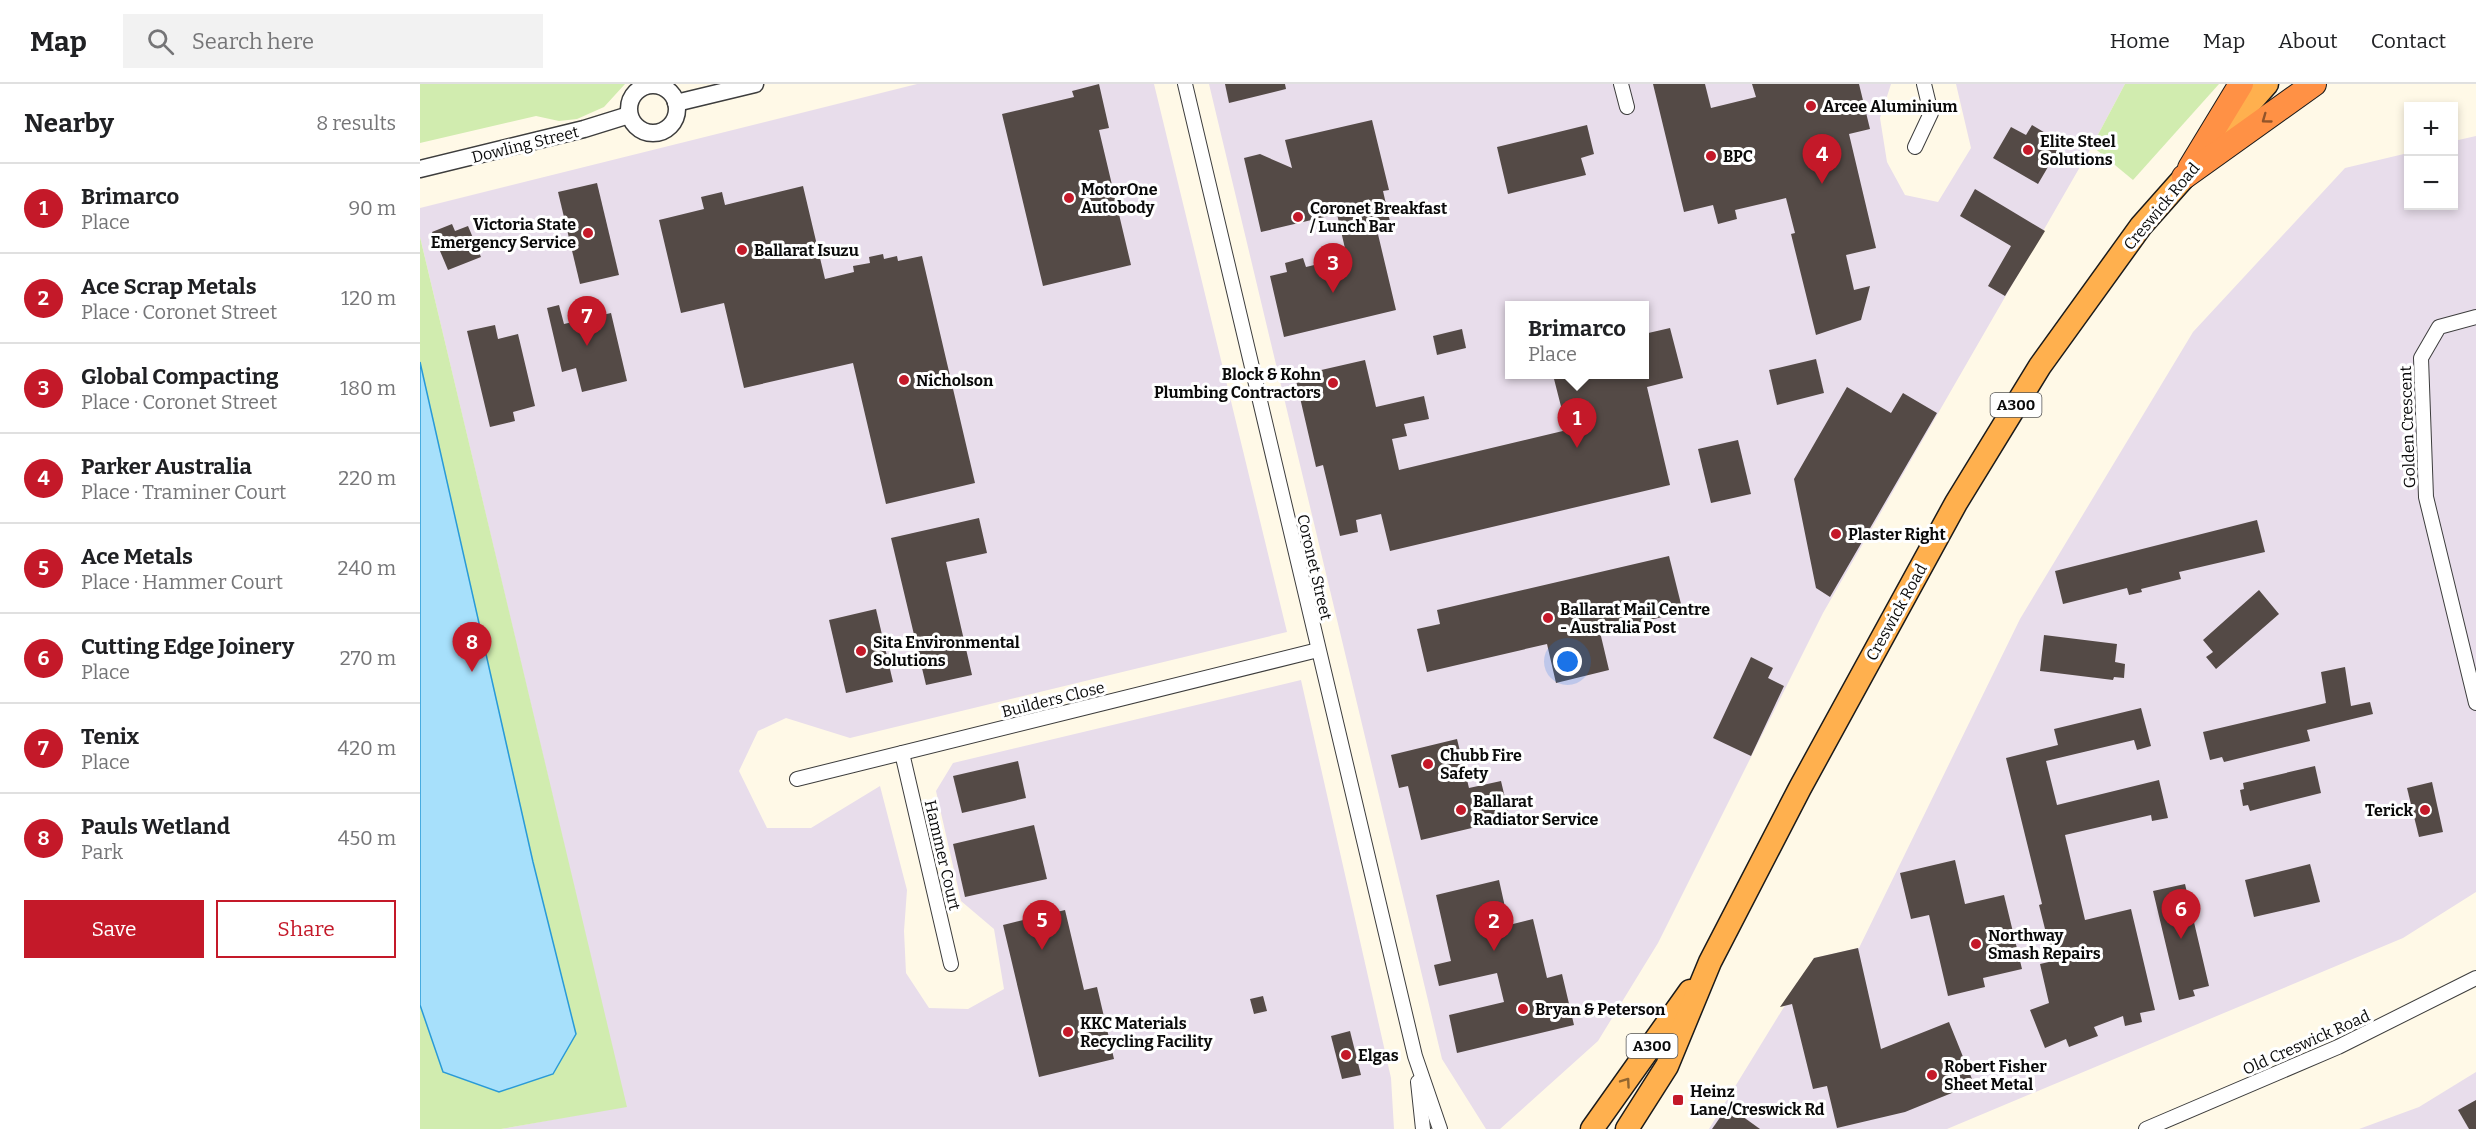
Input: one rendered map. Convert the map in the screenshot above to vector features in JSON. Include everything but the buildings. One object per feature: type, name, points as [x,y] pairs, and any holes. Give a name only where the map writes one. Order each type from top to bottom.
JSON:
[{"type":"highway","points":[[2184,177],[2241,84]]},
{"type":"highway","name":"Creswick Road","points":[[1627,1129],[1675,1052],[1710,962],[1800,788],[1956,503],[2040,366],[2141,226],[2267,84]]},
{"type":"highway","points":[[2184,177],[2314,84]]},
{"type":"highway","name":"Creswick Road","points":[[1592,1129],[1710,962]]},
{"type":"street","points":[[676,103],[755,84]]},
{"type":"street","name":"Coronet Street","points":[[1185,84],[1415,1056],[1440,1129]]},
{"type":"street","points":[[1621,84],[1627,107]]},
{"type":"street","points":[[1915,147],[1931,113],[1924,84]]},
{"type":"street","points":[[646,85],[657,85],[668,90],[676,103],[677,114],[672,124],[659,133],[642,131],[629,115],[630,99],[637,90],[646,85]]},
{"type":"street","name":"Dowling Street","points":[[420,169],[584,129],[629,115]]},
{"type":"street","name":"Golden Crescent","points":[[2476,317],[2439,327],[2421,358],[2426,497],[2476,703]]},
{"type":"street","name":"Builders Close","points":[[797,779],[1318,650]]},
{"type":"street","name":"Hammer Court","points":[[902,753],[951,964]]},
{"type":"street","name":"Old Creswick Road","points":[[2146,1129],[2338,1047],[2476,978]]},
{"type":"street","name":"Coronet Street","points":[[1415,1056],[1423,1129]]},
{"type":"shaded area","points":[[917,84],[1154,84],[1287,632],[850,738],[786,718],[758,731],[739,771],[767,828],[811,828],[880,786],[907,890],[904,931],[906,973],[929,1008],[968,1009],[1004,989],[994,929],[961,901],[936,791],[953,763],[1301,680],[1391,1078],[1394,1129],[501,1129],[626,1106],[420,237],[420,208]]},
{"type":"shaded area","points":[[1209,84],[1891,84],[1880,118],[1887,162],[1905,195],[1938,202],[1971,148],[1956,84],[2125,84],[2092,146],[1823,613],[1658,943],[1598,1041],[1500,1129],[1486,1129],[1442,1059]]},
{"type":"shaded area","points":[[2476,136],[2476,892],[2403,938],[1947,1129],[1709,1129],[1814,958],[1859,948],[2020,619],[2193,332],[2345,168],[2404,154],[2404,210],[2458,210],[2458,140]]},
{"type":"shaded area","points":[[2476,1072],[2476,1129],[2359,1129],[2419,1107]]},
{"type":"green space","points":[[420,84],[625,84],[604,107],[577,119],[559,121],[536,116],[420,143]]},
{"type":"green space","points":[[2125,84],[2219,84],[2133,180],[2092,146]]},
{"type":"green space","points":[[420,237],[627,1107],[501,1129],[420,1129]]},
{"type":"water","points":[[420,362],[533,862],[576,1034],[553,1074],[499,1092],[443,1072],[420,1005]]},
{"type":"place","name":"Arcee Aluminium","points":[[1811,106]]},
{"type":"place","name":"Elite Steel Solutions","points":[[2028,150]]},
{"type":"place","name":"BPC","points":[[1711,156]]},
{"type":"place","name":"Parker Australia","points":[[1822,184]]},
{"type":"place","name":"MotorOne Autobody","points":[[1069,198]]},
{"type":"place","name":"Coronet Breakfast / Lunch Bar","points":[[1298,217]]},
{"type":"place","name":"Victoria State Emergency Service","points":[[588,233]]},
{"type":"place","name":"Ballarat Isuzu","points":[[742,250]]},
{"type":"place","name":"Global Compacting","points":[[1333,293]]},
{"type":"place","name":"Tenix","points":[[587,346]]},
{"type":"place","name":"Nicholson","points":[[904,380]]},
{"type":"place","name":"Block & Kohn Plumbing Contractors","points":[[1333,383]]},
{"type":"place","name":"Brimarco","points":[[1577,448]]},
{"type":"place","name":"Plaster Right","points":[[1836,534]]},
{"type":"place","name":"Ballarat Mail Centre - Australia Post","points":[[1548,618]]},
{"type":"place","name":"Sita Environmental Solutions","points":[[861,651]]},
{"type":"place","name":"Pauls Wetland","points":[[472,672]]},
{"type":"place","name":"Chubb Fire Safety","points":[[1428,764]]},
{"type":"place","name":"Ballarat Radiator Service","points":[[1461,810]]},
{"type":"place","name":"Terick","points":[[2425,810]]},
{"type":"place","name":"Cutting Edge Joinery","points":[[2181,939]]},
{"type":"place","name":"Northway Smash Repairs","points":[[1976,944]]},
{"type":"place","name":"Ace Metals","points":[[1042,950]]},
{"type":"place","name":"Ace Scrap Metals","points":[[1494,951]]},
{"type":"place","name":"Bryan & Peterson","points":[[1523,1009]]},
{"type":"place","name":"KKC Materials Recycling Facility","points":[[1068,1032]]},
{"type":"place","name":"Elgas","points":[[1346,1055]]},
{"type":"place","name":"Robert Fisher Sheet Metal","points":[[1932,1075]]},
{"type":"place","name":"Heinz Lane/Creswick Rd","points":[[1678,1100]]}]
